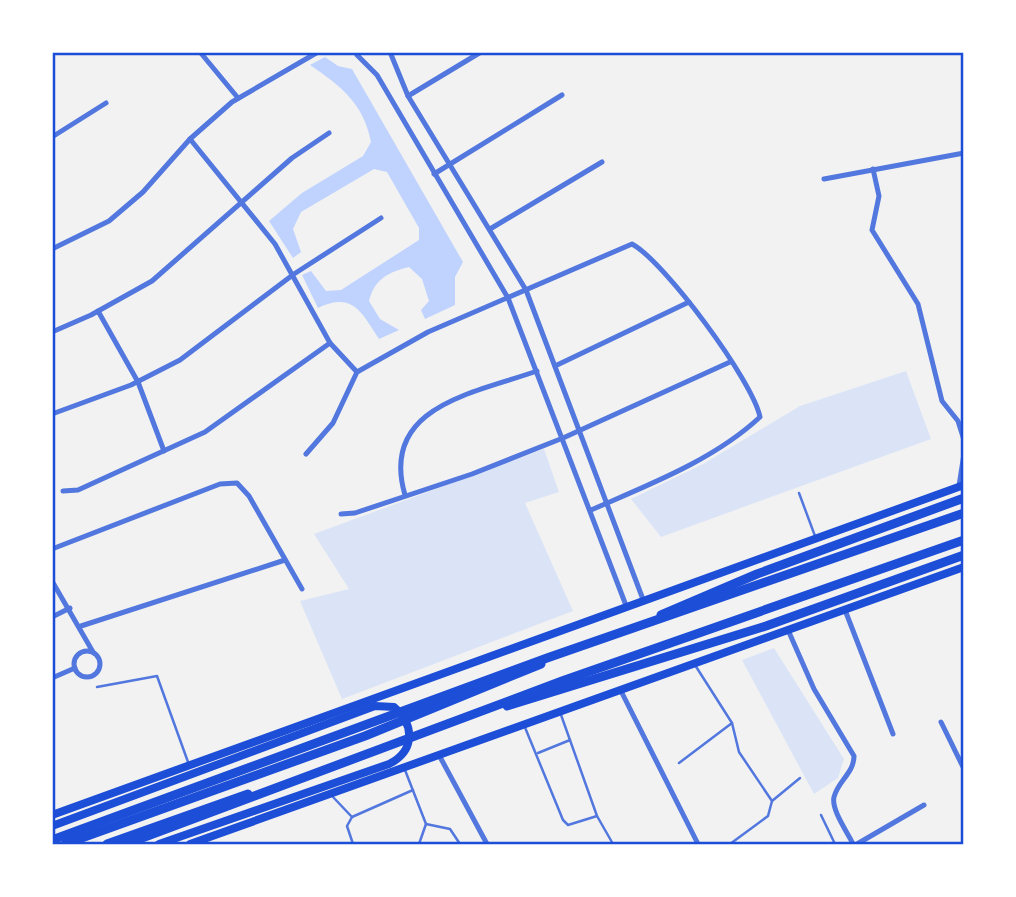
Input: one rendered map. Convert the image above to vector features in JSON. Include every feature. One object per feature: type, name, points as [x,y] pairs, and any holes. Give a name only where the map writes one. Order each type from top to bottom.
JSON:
[{"type":"main road","points":[[52,815],[961,485]]},
{"type":"main road","points":[[65,845],[365,736],[757,574],[964,498]]},
{"type":"main road","points":[[52,839],[547,659],[964,513]]},
{"type":"main road","points":[[126,845],[562,681],[964,540]]},
{"type":"main road","points":[[107,845],[421,733],[692,651],[964,555]]},
{"type":"main road","points":[[190,845],[329,793],[963,570]]},
{"type":"main road","points":[[52,826],[375,706],[394,707],[407,721],[410,741],[400,759],[159,845]]},
{"type":"street","points":[[200,52],[238,98]]},
{"type":"street","points":[[53,248],[109,221],[143,192],[190,139],[238,98],[317,52]]},
{"type":"street","points":[[348,52],[357,55],[377,75],[508,298],[627,608]]},
{"type":"street","points":[[357,55],[370,52]]},
{"type":"street","points":[[390,52],[408,96],[526,290],[644,602]]},
{"type":"street","points":[[408,96],[481,52]]},
{"type":"street","points":[[434,174],[562,95]]},
{"type":"street","points":[[52,137],[106,103]]},
{"type":"street","points":[[52,332],[98,311],[170,268],[292,158],[329,134]]},
{"type":"street","points":[[190,139],[275,244],[330,343],[357,372]]},
{"type":"street","points":[[824,179],[964,153]]},
{"type":"street","points":[[490,229],[602,162]]},
{"type":"street","points":[[873,169],[879,196],[872,230],[918,304],[942,401],[958,421],[964,440]]},
{"type":"street","points":[[52,414],[138,382],[180,360],[294,275],[381,218]]},
{"type":"street","points":[[306,454],[332,423],[357,372],[416,338],[632,244],[646,253],[689,302],[730,362],[760,417],[741,434],[701,458],[591,510]]},
{"type":"street","points":[[555,366],[689,302]]},
{"type":"street","points":[[98,311],[138,382],[164,451]]},
{"type":"street","points":[[63,491],[78,490],[164,451],[233,415],[330,343]]},
{"type":"street","points":[[341,514],[355,513],[472,474],[563,438],[730,362]]},
{"type":"street","points":[[405,495],[400,463],[402,447],[417,421],[451,401],[537,372]]},
{"type":"street","points":[[961,485],[964,454]]},
{"type":"street","points":[[52,549],[220,484],[237,484],[248,496],[302,589]]},
{"type":"street","points":[[81,626],[285,560]]},
{"type":"street","points":[[52,581],[100,662],[96,673],[84,676],[75,668],[75,659],[80,653],[93,652]]},
{"type":"street","points":[[52,617],[70,608]]},
{"type":"street","points":[[845,610],[893,734]]},
{"type":"street","points":[[788,630],[814,689],[854,756],[854,765],[834,796],[834,804],[855,845],[923,805]]},
{"type":"street","points":[[52,678],[75,668]]},
{"type":"street","points":[[621,691],[650,755],[698,845]]},
{"type":"street","points":[[941,722],[964,769]]},
{"type":"street","points":[[957,755],[964,752]]},
{"type":"street","points":[[439,755],[487,845]]},
{"type":"lane","points":[[799,493],[816,538]]},
{"type":"lane","points":[[695,665],[732,723],[739,752],[772,801]]},
{"type":"lane","points":[[97,687],[157,676],[189,765]]},
{"type":"lane","points":[[560,712],[597,816],[613,845]]},
{"type":"lane","points":[[679,763],[732,723]]},
{"type":"lane","points":[[524,725],[568,825],[597,816]]},
{"type":"lane","points":[[536,754],[570,740]]},
{"type":"lane","points":[[404,767],[426,824],[419,845]]},
{"type":"lane","points":[[730,845],[768,816],[772,801],[800,778]]},
{"type":"lane","points":[[353,845],[347,825],[352,817],[413,790]]},
{"type":"lane","points":[[329,793],[352,817]]},
{"type":"lane","points":[[821,815],[835,845]]},
{"type":"lane","points":[[426,824],[450,829],[460,845]]},
{"type":"shaded area","points":[[906,371],[931,439],[661,537],[631,499],[703,464],[800,406]]},
{"type":"shaded area","points":[[544,449],[559,492],[525,503],[573,611],[342,699],[300,601],[349,589],[314,534]]},
{"type":"shaded area","points":[[774,648],[844,759],[838,778],[814,794],[742,660]]},
{"type":"water","points":[[325,57],[338,66],[352,69],[463,262],[455,277],[455,305],[425,319],[421,310],[429,301],[422,279],[409,267],[395,271],[378,282],[369,301],[380,319],[399,330],[379,339],[361,313],[348,303],[330,303],[318,308],[302,275],[311,271],[326,291],[341,290],[419,240],[419,228],[387,172],[374,169],[301,212],[293,229],[301,252],[293,258],[269,221],[302,193],[363,156],[371,142],[357,106],[332,81],[310,65]]}]
